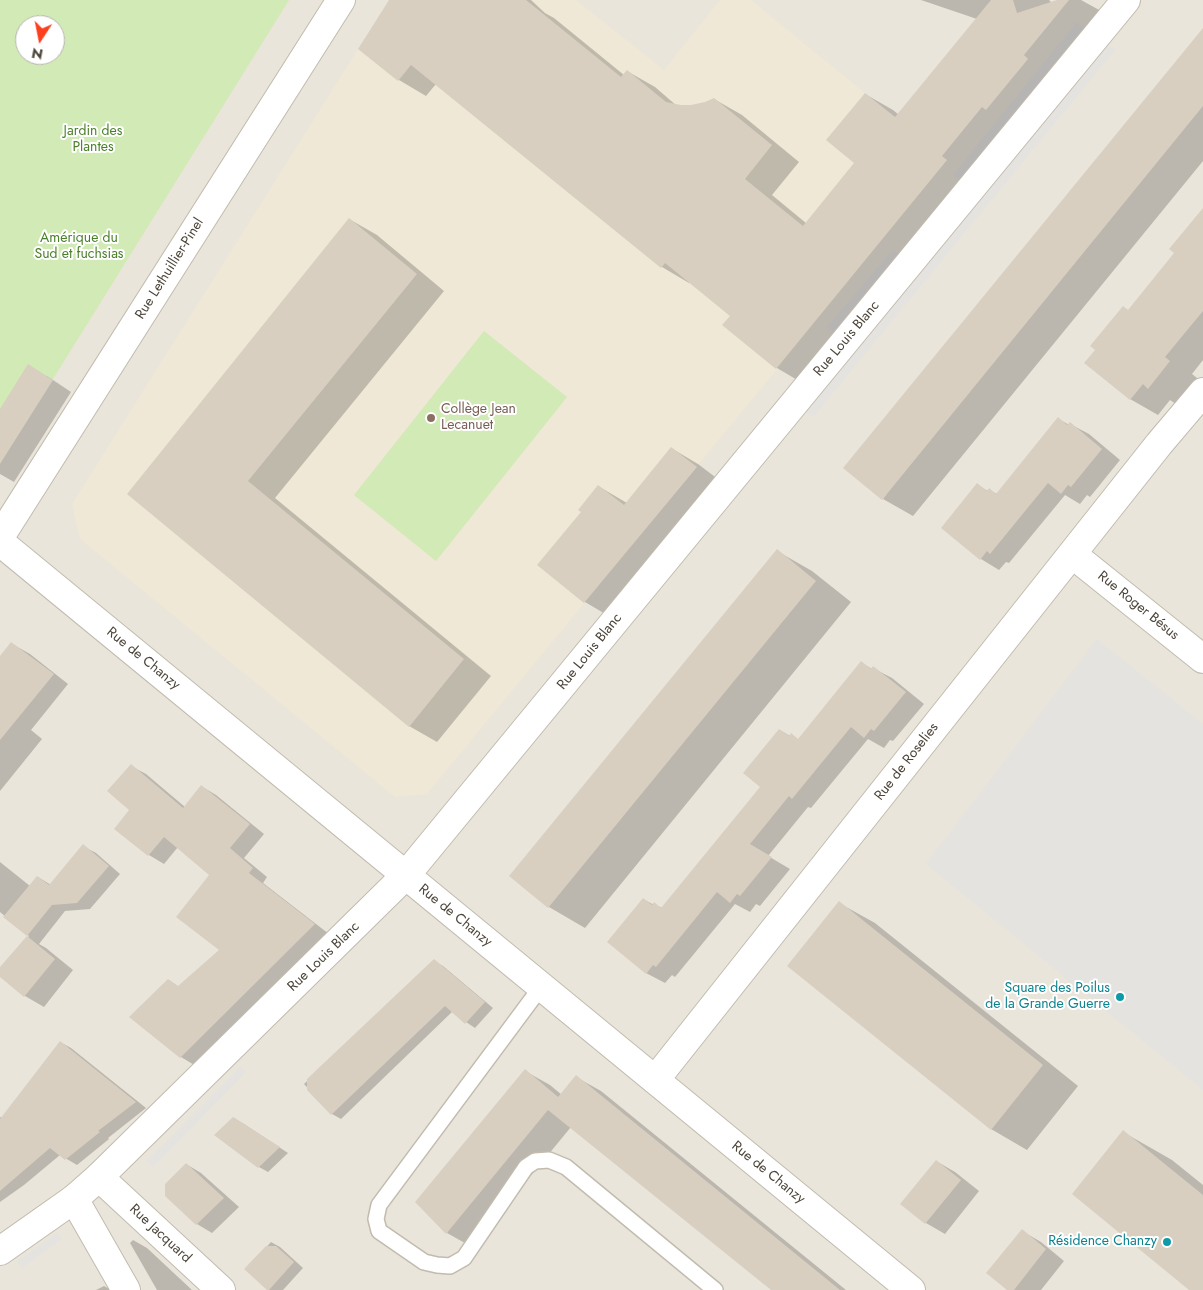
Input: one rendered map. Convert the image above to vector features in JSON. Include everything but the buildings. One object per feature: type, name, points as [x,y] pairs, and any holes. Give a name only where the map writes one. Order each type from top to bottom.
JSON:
[{"type":"street","name":"Rue Lethuillier-Pinel","points":[[0,537],[341,0]]},
{"type":"street","name":"Rue Louis Blanc","points":[[0,1251],[74,1199],[99,1177],[406,875],[1126,0]]},
{"type":"street","name":"Rue de Roselies","points":[[655,1080],[1159,444],[1203,392]]},
{"type":"street","name":"Rue de Chanzy","points":[[0,542],[911,1290]]},
{"type":"street","name":"Rue Roger Bésus","points":[[1072,554],[1203,659]]},
{"type":"street","name":"Rue Jacquard","points":[[99,1177],[221,1290]]},
{"type":"street","points":[[74,1199],[126,1290]]},
{"type":"lane","points":[[542,987],[379,1205],[376,1219],[379,1231],[424,1262],[450,1266],[464,1258],[526,1167],[535,1161],[549,1160],[566,1167],[715,1290]]},
{"type":"shaded area","points":[[0,0],[1203,0],[1203,1290],[0,1290]]},
{"type":"shaded area","name":"Collège Jean Lecanuet","points":[[389,0],[576,0],[664,70],[720,0],[751,0],[947,160],[427,794],[395,797],[80,539],[72,504]]},
{"type":"shaded area","points":[[1077,22],[1084,29],[961,182],[953,175]]},
{"type":"shaded area","points":[[1107,44],[1115,50],[813,417],[804,410]]},
{"type":"shaded area","points":[[893,250],[902,257],[836,334],[827,327]]},
{"type":"shaded area","name":"Square des Poilus de la Grande Guerre","points":[[1097,639],[1203,724],[1203,1090],[926,864]]},
{"type":"shaded area","points":[[240,1067],[246,1072],[153,1167],[147,1161]]},
{"type":"shaded area","points":[[57,1233],[62,1239],[22,1268],[17,1262]]},
{"type":"green space","name":"Jardin des Plantes","points":[[0,0],[289,0],[0,464]]},
{"type":"green space","points":[[484,331],[567,397],[436,561],[354,495]]},
{"type":"place","name":"Collège Jean Lecanuet","points":[[431,418]]},
{"type":"place","name":"Square des Poilus de la Grande Guerre","points":[[1120,997]]},
{"type":"place","name":"Résidence Chanzy","points":[[1167,1242]]},
{"type":"park label","name":"Amérique du Sud et fuchsias","points":[[79,248]]}]
